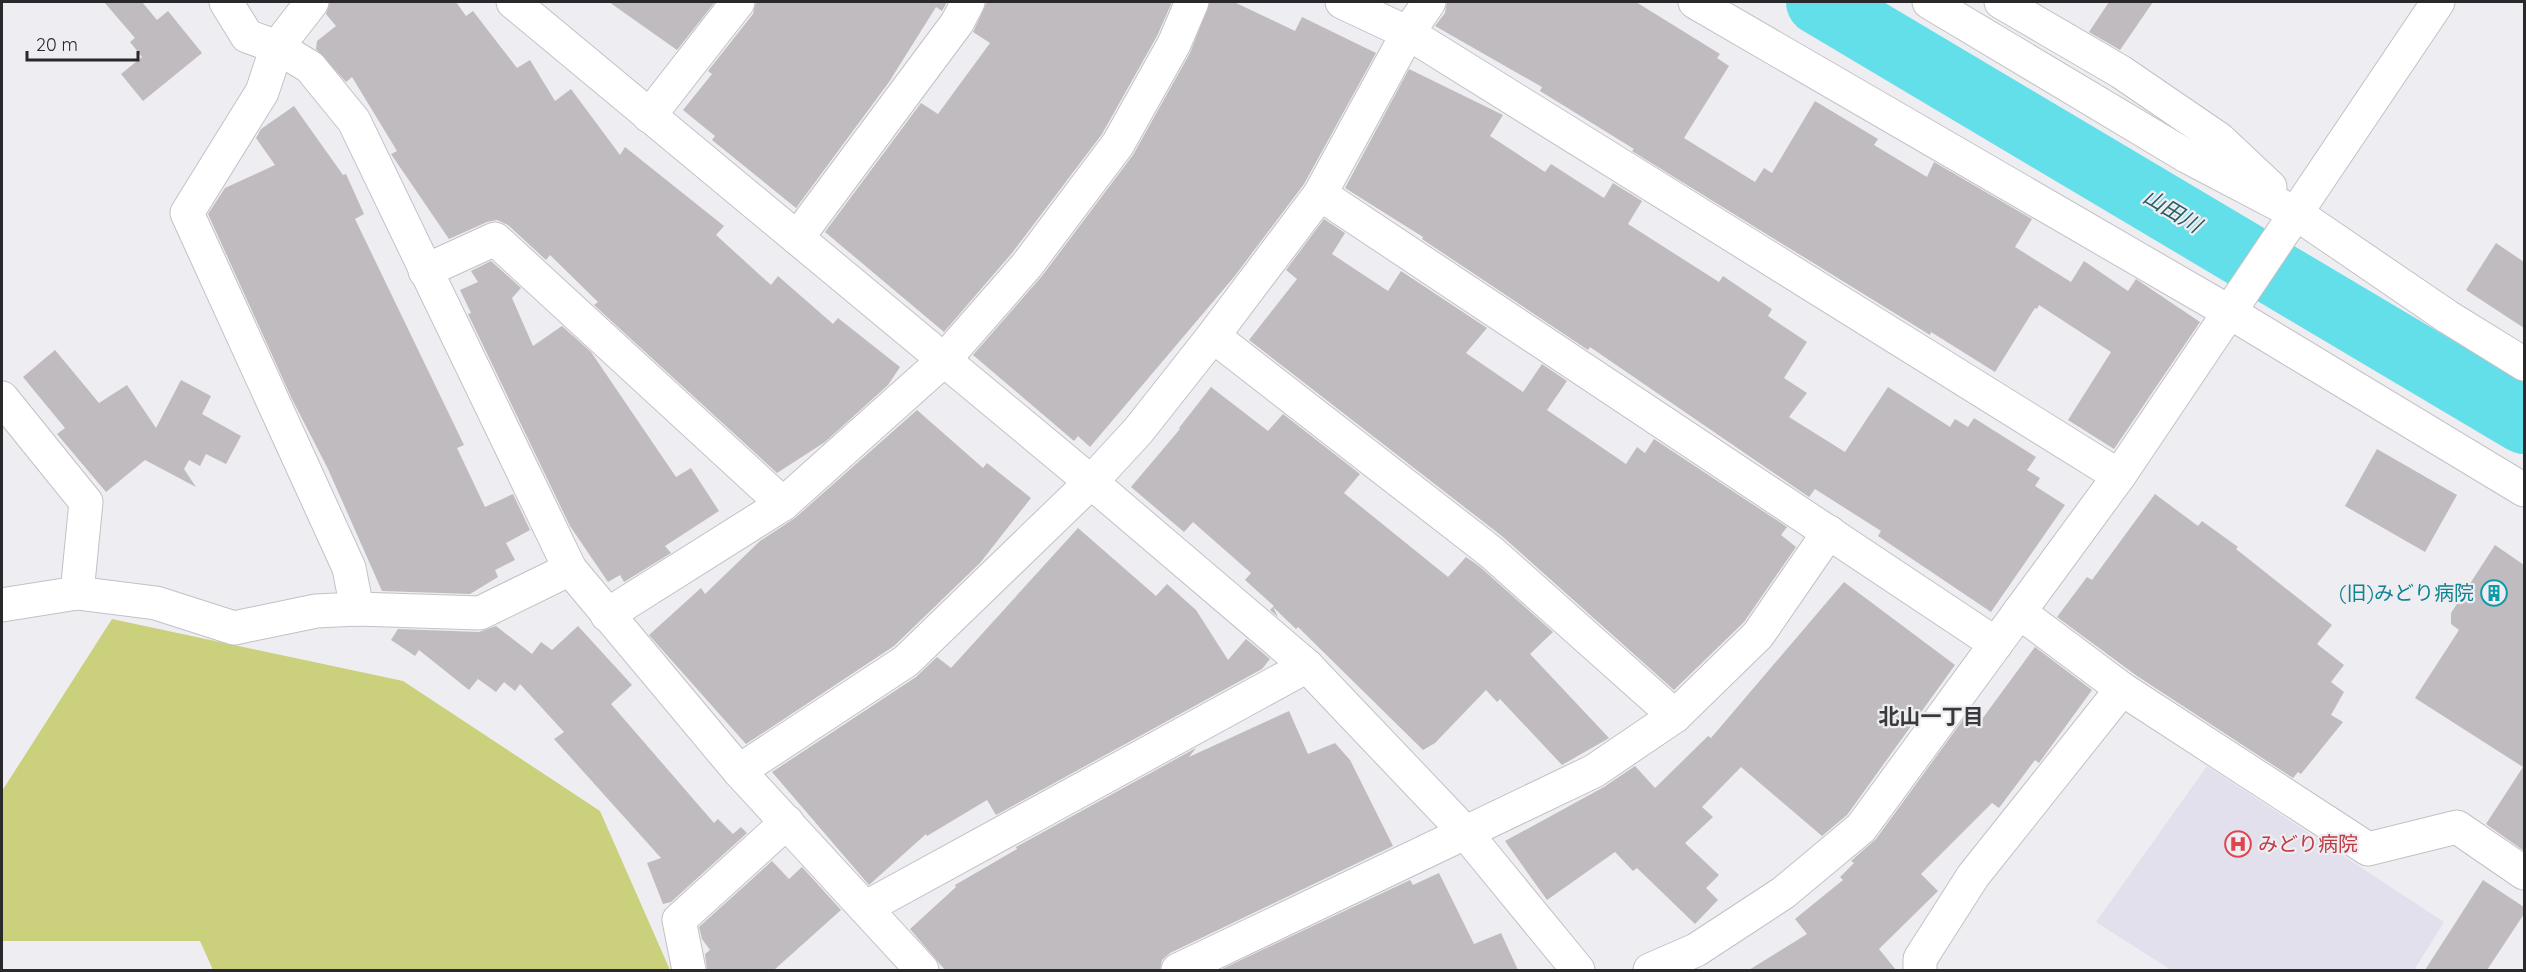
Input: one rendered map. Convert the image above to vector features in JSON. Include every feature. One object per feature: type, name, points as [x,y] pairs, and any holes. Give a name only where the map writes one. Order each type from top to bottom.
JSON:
[{"type":"street","points":[[226,2],[247,36],[277,47],[310,67],[354,121],[570,569],[739,771],[922,970]]},
{"type":"street","points":[[312,2],[277,47],[262,92],[187,213],[349,568],[357,609]]},
{"type":"street","points":[[513,2],[1091,482],[1306,666],[1464,831],[1578,970]]},
{"type":"street","points":[[649,116],[738,2]]},
{"type":"street","points":[[797,238],[957,23],[968,2]]},
{"type":"street","points":[[607,615],[783,504],[944,360],[1027,265],[1118,144],[1174,44],[1192,2]]},
{"type":"street","points":[[1342,2],[1408,33],[2119,476]]},
{"type":"street","points":[[739,771],[906,662],[1091,482],[1138,430],[1213,336],[1320,194],[1408,33],[1429,2]]},
{"type":"street","points":[[1695,2],[2234,308],[2524,490]]},
{"type":"street","points":[[1929,2],[2294,219],[2524,364]]},
{"type":"street","points":[[2001,2],[2121,72],[2219,139],[2294,219]]},
{"type":"street","points":[[1650,970],[1696,950],[1783,893],[1861,828],[2119,476],[2438,2]]},
{"type":"street","points":[[1320,194],[1996,644]]},
{"type":"street","points":[[425,271],[495,239],[783,504]]},
{"type":"street","points":[[1213,336],[1491,552],[1675,716]]},
{"type":"street","points":[[2,398],[86,502],[77,593]]},
{"type":"street","points":[[1178,970],[1464,831],[1594,771],[1675,716],[1758,635],[1829,532]]},
{"type":"street","points":[[2,605],[77,593],[156,603],[234,628],[316,611],[357,609],[480,613],[570,569]]},
{"type":"street","points":[[2019,612],[2122,689],[2368,849],[2457,827],[2524,873]]},
{"type":"street","points":[[865,908],[1306,666]]},
{"type":"street","points":[[1920,970],[1920,959],[1973,876],[2122,689]]},
{"type":"street","points":[[689,970],[679,920],[787,822]]},
{"type":"shaded area","name":"みどり病院","points":[[2207,766],[2444,922],[2414,970],[2171,970],[2096,922]]},
{"type":"green space","points":[[112,619],[403,681],[600,811],[670,970],[213,970],[200,941],[2,941],[2,791]]},
{"type":"building","points":[[104,2],[142,2],[157,20],[168,11],[202,53],[143,101],[121,74],[142,57],[130,42],[135,38]]},
{"type":"building","points":[[330,2],[456,2],[466,16],[473,11],[517,68],[530,60],[555,101],[571,89],[620,155],[625,147],[724,226],[716,235],[771,285],[778,276],[833,324],[838,318],[900,367],[888,385],[825,442],[777,473],[594,305],[598,302],[550,255],[546,260],[508,225],[497,220],[487,222],[449,239],[391,154],[397,151],[352,77],[346,82],[316,49],[317,41],[336,26],[326,14]]},
{"type":"building","points":[[609,2],[715,2],[677,50]]},
{"type":"building","points":[[756,2],[947,2],[942,11],[936,7],[889,82],[796,208],[712,140],[715,136],[683,110],[712,74],[708,71],[753,14]]},
{"type":"building","points":[[987,2],[1172,2],[1157,36],[1102,134],[1012,253],[944,332],[825,232],[921,103],[938,114],[990,43],[973,32]]},
{"type":"building","points":[[1210,2],[1234,2],[1295,31],[1302,17],[1376,53],[1304,184],[1234,277],[1090,447],[1078,436],[1074,441],[973,355],[1042,276],[1133,155],[1190,53]]},
{"type":"building","points":[[1447,2],[1636,2],[1720,54],[1717,58],[1729,66],[1684,138],[1755,182],[1764,168],[1772,173],[1815,101],[1878,139],[1874,145],[1927,177],[1934,162],[2032,219],[2015,247],[2071,282],[2084,261],[2128,291],[2136,279],[2200,322],[2114,449],[2068,420],[2111,352],[2039,305],[1995,372],[1931,332],[1930,335],[1632,151],[1634,149],[1540,91],[1542,87],[1435,26],[1445,13]]},
{"type":"building","points":[[2109,2],[2153,2],[2120,50],[2089,32]]},
{"type":"building","points":[[1409,69],[1503,115],[1490,136],[1545,172],[1551,164],[1604,198],[1613,183],[1642,201],[1628,224],[1719,282],[1723,276],[1772,309],[1768,316],[1807,342],[1784,378],[1807,393],[1789,417],[1845,452],[1888,387],[1950,427],[1955,419],[1968,427],[1974,418],[2036,457],[2027,470],[2040,478],[2035,486],[2065,505],[1991,612],[1878,536],[1881,531],[1815,489],[1809,497],[1590,347],[1588,350],[1422,239],[1423,237],[1345,188]]},
{"type":"building","points":[[294,106],[343,175],[346,174],[364,214],[355,219],[464,445],[457,448],[485,507],[513,494],[530,530],[506,543],[515,560],[495,570],[498,577],[470,594],[382,591],[328,469],[292,399],[208,214],[225,188],[275,165],[256,138],[261,129]]},
{"type":"building","points":[[1324,219],[1345,233],[1332,254],[1388,291],[1401,271],[1487,328],[1466,353],[1523,392],[1542,364],[1567,381],[1547,410],[1626,464],[1637,447],[1645,453],[1654,439],[1787,527],[1781,535],[1796,547],[1744,622],[1674,690],[1503,537],[1249,340],[1297,279],[1286,270]]},
{"type":"building","points":[[2496,243],[2524,262],[2524,328],[2466,290]]},
{"type":"building","points":[[491,261],[521,288],[512,298],[533,346],[562,326],[591,352],[676,477],[691,468],[719,511],[665,546],[671,553],[624,582],[620,575],[608,582],[570,526],[468,314],[471,313],[460,290],[478,282],[471,271]]},
{"type":"building","points":[[55,350],[99,403],[127,385],[156,428],[181,380],[211,396],[202,414],[241,436],[226,464],[206,454],[200,466],[189,460],[184,469],[196,487],[145,460],[106,492],[57,434],[65,428],[23,377]]},
{"type":"building","points":[[1211,387],[1268,431],[1283,414],[1360,474],[1344,493],[1448,577],[1466,557],[1479,566],[1553,632],[1530,654],[1609,738],[1562,765],[1500,699],[1497,702],[1486,690],[1435,743],[1423,750],[1298,627],[1296,629],[1245,580],[1251,573],[1193,522],[1184,532],[1131,487],[1180,429]]},
{"type":"building","points":[[917,410],[983,468],[987,463],[1031,498],[980,563],[894,646],[746,744],[649,635],[701,588],[705,594],[760,541],[795,518]]},
{"type":"building","points":[[2377,449],[2457,495],[2425,552],[2345,506]]},
{"type":"building","points":[[2155,494],[2198,526],[2202,521],[2238,547],[2236,549],[2332,625],[2317,644],[2344,665],[2331,682],[2344,692],[2331,715],[2343,722],[2301,774],[2298,772],[2293,778],[2137,676],[2057,617],[2087,577],[2092,580]]},
{"type":"building","points":[[1078,528],[1156,596],[1167,584],[1196,610],[1228,660],[1246,639],[1270,659],[1262,669],[996,815],[987,800],[927,836],[926,834],[869,885],[772,772],[916,677],[937,657],[951,668]]},
{"type":"building","points":[[2495,545],[2524,565],[2524,851],[2486,824],[2523,767],[2415,698],[2459,630],[2451,624],[2451,613]]},
{"type":"building","points":[[1844,582],[1955,665],[1847,815],[1822,836],[1741,767],[1702,807],[1713,817],[1685,843],[1719,875],[1706,888],[1718,900],[1695,924],[1637,868],[1633,871],[1615,852],[1547,900],[1505,841],[1604,787],[1635,766],[1655,788],[1708,736],[1711,738]]},
{"type":"building","points":[[496,626],[532,654],[541,642],[552,650],[578,626],[632,685],[611,704],[714,823],[718,819],[733,834],[741,827],[747,833],[671,902],[663,904],[647,863],[661,858],[554,739],[564,732],[520,684],[515,691],[504,682],[496,692],[478,679],[469,690],[419,650],[415,656],[391,640],[398,629],[479,632]]},
{"type":"building","points":[[2035,647],[2092,690],[2039,763],[2035,760],[1999,808],[1992,803],[1921,874],[1938,891],[1879,949],[1896,970],[1749,970],[1807,934],[1795,919],[1843,880],[1840,877],[1854,863],[1851,861],[1876,839],[1965,717],[1977,726]]},
{"type":"building","points":[[1289,711],[1308,754],[1335,743],[1350,760],[1393,846],[1170,953],[1162,960],[1160,970],[945,970],[910,929],[956,887],[955,885],[1017,849],[1016,847],[1196,748],[1189,757]]},
{"type":"building","points":[[772,861],[789,879],[802,867],[841,910],[774,970],[707,970],[705,954],[710,950],[702,939],[699,927]]},
{"type":"building","points":[[1439,873],[1474,944],[1501,933],[1518,970],[1220,970],[1410,880],[1413,885]]},
{"type":"building","points":[[2483,880],[2524,907],[2524,914],[2487,970],[2425,970]]},
{"type":"waterway","name":"山田川","points":[[1819,2],[2524,421]]},
{"type":"place","name":"(旧)みどり病院","points":[[2494,593]]},
{"type":"place","name":"みどり病院","points":[[2238,844]]},
{"type":"district","name":"北山一丁目","points":[[1931,717]]}]
